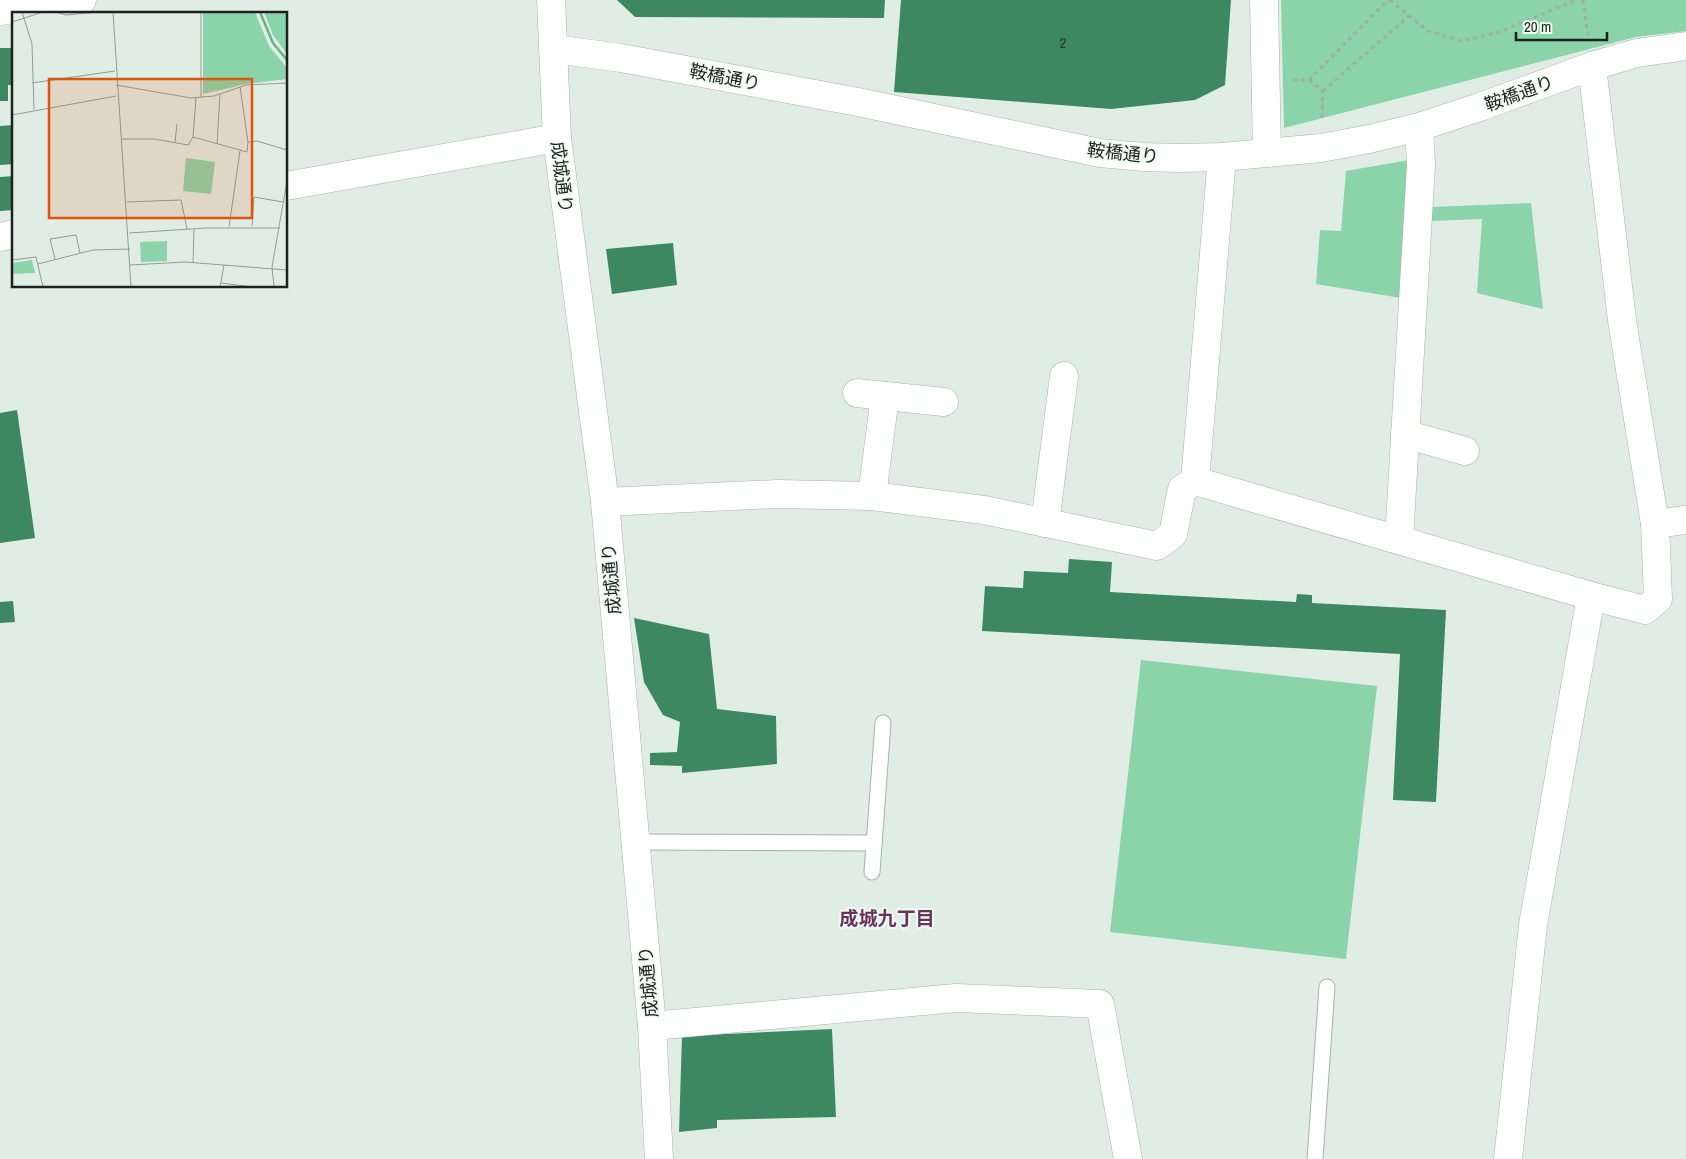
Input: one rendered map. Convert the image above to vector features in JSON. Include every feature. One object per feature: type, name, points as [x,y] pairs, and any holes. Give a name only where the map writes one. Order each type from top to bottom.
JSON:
[{"type":"street","points":[[0,11],[82,0]]},
{"type":"street","name":"成城通り","points":[[551,0],[556,138],[605,502],[652,1026],[660,1159]]},
{"type":"street","points":[[1264,0],[1267,153]]},
{"type":"street","name":"鞍橋通り","points":[[554,49],[621,58],[830,97],[1100,152],[1144,157],[1222,157],[1321,148],[1369,139],[1419,127],[1637,52],[1686,46]]},
{"type":"street","points":[[605,502],[777,494],[872,496],[984,510],[1157,546],[1173,534],[1182,488],[1194,481],[1645,610],[1658,599],[1655,524],[1622,320],[1592,66]]},
{"type":"street","points":[[1399,540],[1421,165],[1419,127]]},
{"type":"street","points":[[288,186],[556,138]]},
{"type":"street","points":[[1194,481],[1222,157]]},
{"type":"street","points":[[1044,523],[1064,376]]},
{"type":"street","points":[[857,393],[944,402]]},
{"type":"street","points":[[872,496],[885,396]]},
{"type":"street","points":[[1405,434],[1465,451]]},
{"type":"street","points":[[1655,524],[1686,520]]},
{"type":"street","points":[[1508,1159],[1533,925],[1591,596]]},
{"type":"street","points":[[652,1026],[956,998],[1100,1004],[1128,1159]]},
{"type":"lane","points":[[872,872],[883,722]]},
{"type":"lane","points":[[635,842],[874,843]]},
{"type":"lane","points":[[1315,1159],[1327,987]]},
{"type":"path","points":[[1309,80],[1389,0],[1428,31],[1461,41],[1497,33],[1576,0]]},
{"type":"path","points":[[1584,0],[1592,66]]},
{"type":"path","points":[[1321,148],[1323,91],[1409,16]]},
{"type":"path","points":[[1265,79],[1309,80],[1323,91]]},
{"type":"green space","points":[[1281,0],[1686,0],[1686,31],[1636,37],[1284,128]]},
{"type":"green space","points":[[1415,159],[1407,299],[1316,284],[1320,230],[1341,231],[1346,171]]},
{"type":"green space","points":[[1531,203],[1543,309],[1477,293],[1482,219],[1431,221],[1431,207]]},
{"type":"green space","points":[[1141,660],[1377,686],[1346,959],[1110,932]]},
{"type":"building","points":[[617,0],[885,0],[884,18],[635,17]]},
{"type":"building","points":[[901,0],[1231,0],[1225,85],[1195,100],[1111,109],[894,92]]},
{"type":"building","points":[[0,48],[12,48],[12,85],[8,85],[8,101],[0,101]]},
{"type":"building","points":[[12,125],[12,164],[0,165],[0,126]]},
{"type":"building","points":[[12,176],[12,210],[0,211],[0,177]]},
{"type":"building","points":[[673,243],[677,285],[612,294],[606,249]]},
{"type":"building","points":[[17,410],[35,538],[0,543],[0,413]]},
{"type":"building","points":[[1069,559],[1112,562],[1110,592],[1296,602],[1297,594],[1312,595],[1312,603],[1446,610],[1436,802],[1393,800],[1400,654],[982,631],[985,586],[1023,588],[1024,571],[1068,573]]},
{"type":"building","points":[[13,601],[15,622],[0,623],[0,602]]},
{"type":"building","points":[[634,618],[709,634],[717,709],[776,716],[777,764],[682,773],[682,766],[650,765],[650,753],[677,752],[680,722],[663,715],[644,682]]},
{"type":"building","points":[[832,1029],[836,1117],[717,1120],[717,1128],[679,1132],[682,1036]]},
{"type":"district","name":"成城九丁目","points":[[887,918]]}]
